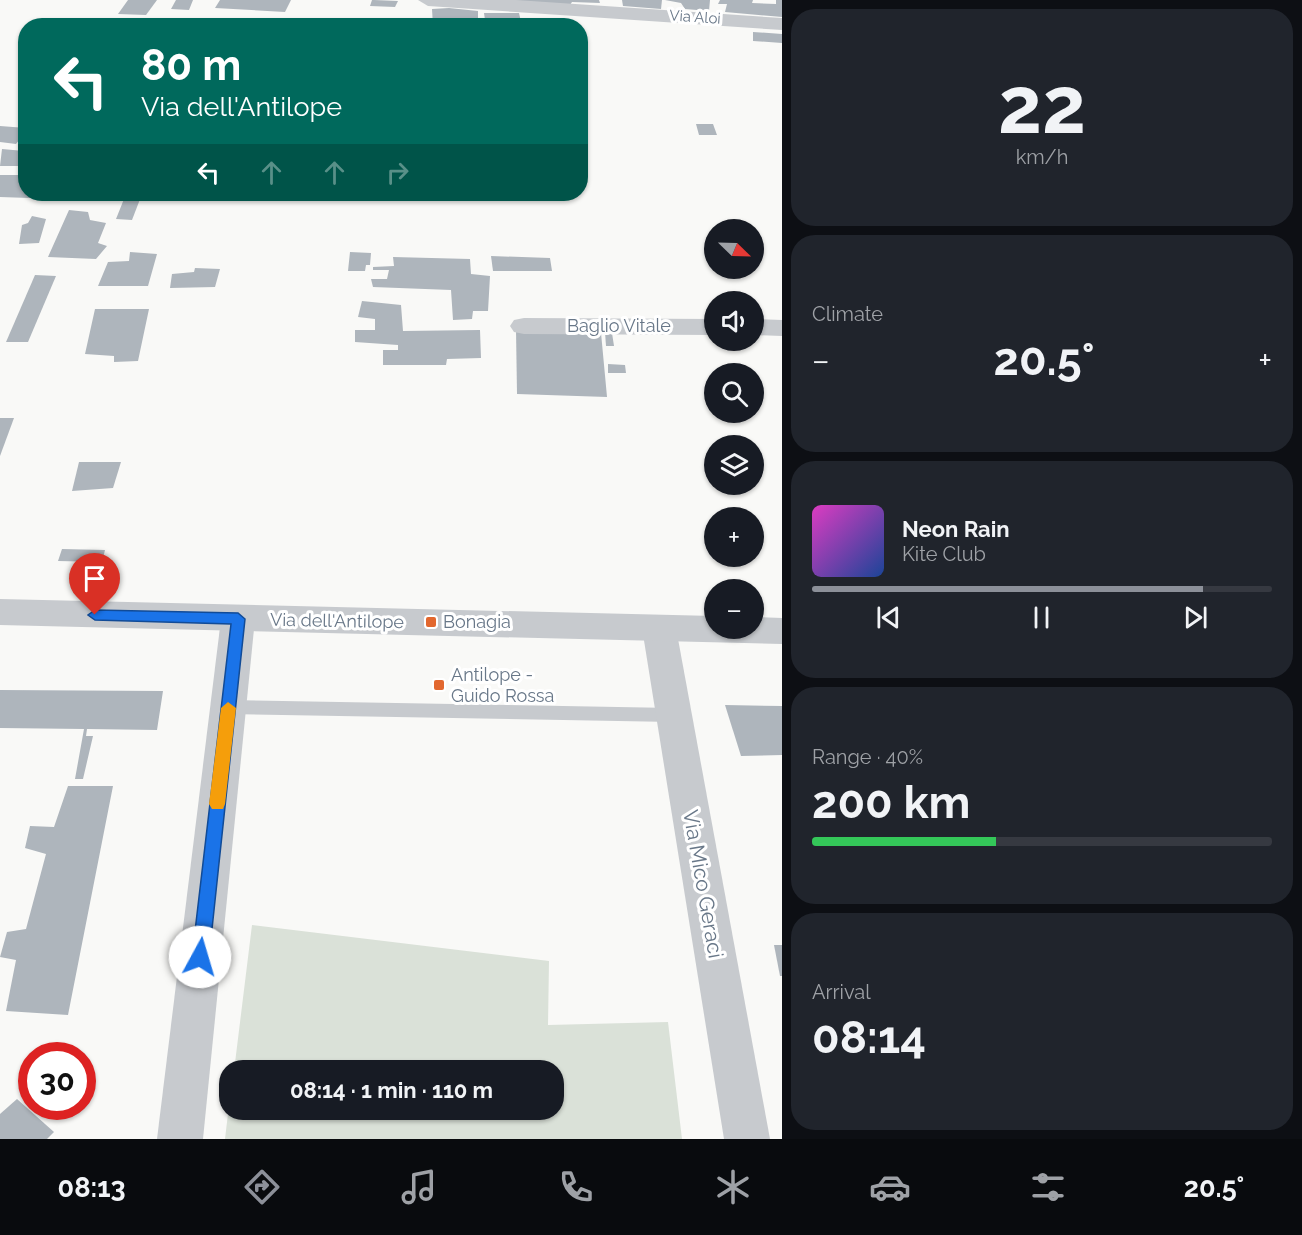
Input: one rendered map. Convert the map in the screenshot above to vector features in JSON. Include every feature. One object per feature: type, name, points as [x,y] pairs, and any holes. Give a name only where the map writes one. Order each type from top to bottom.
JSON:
[{"type":"street","name":"Via Aloi","points":[[428,0],[612,5],[782,24]]},
{"type":"street","name":"Baglio Vitale","points":[[524,326],[704,327]]},
{"type":"street","points":[[764,327],[782,328]]},
{"type":"street","name":"Via dell'Antilope","points":[[0,612],[782,631]]},
{"type":"street","points":[[180,1139],[238,619]]},
{"type":"street","name":"Via Mico Geraci","points":[[659,628],[747,1139]]},
{"type":"lane","points":[[228,707],[673,715]]},
{"type":"shaded area","points":[[252,925],[549,961],[548,1025],[668,1022],[682,1139],[225,1139],[227,1120],[564,1120],[564,1060],[235,1060]]},
{"type":"building","points":[[128,0],[157,0],[146,15],[118,14]]},
{"type":"building","points":[[176,0],[193,0],[189,10],[171,9]]},
{"type":"building","points":[[220,0],[291,0],[285,12],[215,8]]},
{"type":"building","points":[[372,0],[398,1],[395,7],[370,6]]},
{"type":"building","points":[[504,0],[599,0],[600,3],[572,2],[570,5]]},
{"type":"building","points":[[622,0],[662,0],[661,9],[623,6]]},
{"type":"building","points":[[665,0],[710,0],[709,11],[685,9],[681,3]]},
{"type":"building","points":[[720,0],[753,0],[752,3],[776,4],[776,0],[782,0],[782,17],[725,12],[727,4],[718,4]]},
{"type":"building","points":[[432,9],[478,11],[478,18],[433,18]]},
{"type":"building","points":[[484,13],[519,13],[520,18],[485,18]]},
{"type":"building","points":[[753,32],[782,34],[782,43],[753,41]]},
{"type":"building","points":[[696,124],[713,124],[717,135],[699,135]]},
{"type":"building","points":[[0,126],[18,127],[16,144],[0,142]]},
{"type":"building","points":[[2,149],[18,150],[18,166],[0,166]]},
{"type":"building","points":[[0,175],[18,175],[18,198],[0,197]]},
{"type":"building","points":[[123,201],[139,201],[132,220],[116,219]]},
{"type":"building","points":[[69,210],[88,212],[90,220],[106,223],[98,243],[107,246],[96,259],[48,257]]},
{"type":"building","points":[[32,216],[46,219],[39,243],[19,244],[22,225],[28,223]]},
{"type":"building","points":[[130,252],[157,254],[148,286],[98,286],[108,262],[129,261]]},
{"type":"building","points":[[350,252],[371,253],[370,265],[366,265],[365,271],[348,271]]},
{"type":"building","points":[[491,256],[550,258],[552,271],[493,271]]},
{"type":"building","points":[[393,257],[470,259],[471,274],[490,276],[488,311],[473,311],[472,319],[453,320],[451,290],[373,287],[371,279],[387,279],[389,270],[373,270],[373,267],[394,266]]},
{"type":"building","points":[[195,268],[220,269],[215,287],[170,288],[172,274],[194,272]]},
{"type":"building","points":[[35,275],[56,276],[28,342],[6,342]]},
{"type":"building","points":[[362,301],[401,305],[403,331],[480,330],[481,358],[447,359],[446,365],[383,365],[383,350],[398,350],[398,345],[355,342],[355,330],[375,330],[375,319],[358,317]]},
{"type":"building","points":[[95,309],[149,309],[138,361],[114,362],[114,356],[85,354]]},
{"type":"building","points":[[516,330],[601,333],[607,397],[517,394]]},
{"type":"building","points":[[605,332],[612,333],[614,346],[606,346]]},
{"type":"building","points":[[608,364],[625,365],[626,373],[608,373]]},
{"type":"building","points":[[0,418],[14,418],[0,456]]},
{"type":"building","points":[[79,462],[121,462],[113,488],[72,491]]},
{"type":"building","points":[[62,549],[105,550],[102,562],[58,561]]},
{"type":"building","points":[[0,690],[163,691],[157,730],[87,729],[86,736],[93,736],[83,779],[75,779],[84,729],[0,728]]},
{"type":"building","points":[[725,705],[782,706],[782,755],[741,756]]},
{"type":"building","points":[[68,786],[113,786],[68,1015],[6,1011],[16,960],[0,957],[7,932],[26,929],[46,854],[25,848],[30,826],[54,827]]},
{"type":"building","points":[[774,945],[782,945],[782,976],[780,976]]},
{"type":"building","points":[[17,1099],[18,1120],[41,1120],[54,1132],[47,1139],[0,1139],[0,1114]]},
{"type":"slow traffic","points":[[217,804],[228,708]]},
{"type":"place","name":"Bonagia","points":[[431,622]]},
{"type":"place","name":"Antilope - Guido Rossa","points":[[439,685]]},
{"type":"route","points":[[95,615],[238,619],[200,957]]}]
